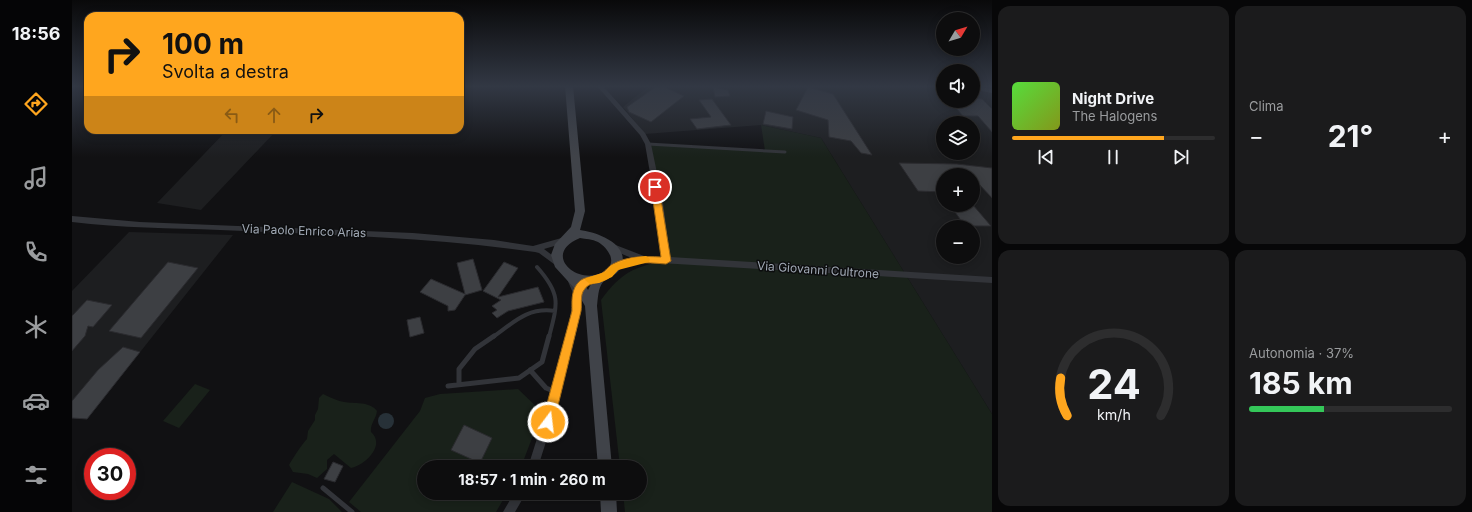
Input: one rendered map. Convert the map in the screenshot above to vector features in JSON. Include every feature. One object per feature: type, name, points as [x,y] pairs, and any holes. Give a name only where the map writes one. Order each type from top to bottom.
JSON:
[{"type":"main road","points":[[571,110],[580,210],[584,223],[613,247],[617,261],[615,267],[609,274],[582,287]]},
{"type":"main road","points":[[580,210],[576,228],[559,246],[557,252],[563,269],[582,287],[591,306]]},
{"type":"main road","points":[[567,239],[579,234],[598,236]]},
{"type":"main road","points":[[599,279],[593,291],[591,306],[604,460]]},
{"type":"main road","points":[[609,500],[610,512]]},
{"type":"street","points":[[621,110],[643,134],[648,144],[659,202],[666,261]]},
{"type":"street","name":"Via Paolo Enrico Arias","points":[[72,219],[135,224],[482,240],[535,248]]},
{"type":"street","points":[[535,248],[545,247],[567,239]]},
{"type":"street","points":[[613,247],[644,259]]},
{"type":"street","points":[[535,248],[542,251],[563,269]]},
{"type":"street","points":[[615,267],[644,259]]},
{"type":"street","name":"Via Giovanni Cultrone","points":[[644,259],[992,280]]},
{"type":"street","points":[[535,460],[556,392],[582,287]]},
{"type":"street","points":[[509,512],[516,500]]},
{"type":"lane","points":[[648,144],[785,152]]},
{"type":"lane","points":[[448,386],[518,378],[542,362],[555,311],[556,296],[551,282],[537,267]]},
{"type":"lane","points":[[459,384],[460,370],[475,349],[521,317],[541,309],[555,311]]},
{"type":"lane","points":[[530,370],[546,388],[556,392]]},
{"type":"lane","points":[[323,488],[352,512]]},
{"type":"shaded area","points":[[625,110],[992,110],[992,414],[821,138],[761,125],[645,134]]},
{"type":"shaded area","points":[[761,125],[821,138],[992,414],[992,512],[625,512],[624,500],[647,500],[647,460],[619,460],[601,300],[615,283],[629,272],[666,260],[648,144],[765,151]]},
{"type":"shaded area","points":[[223,134],[273,134],[201,210],[157,203]]},
{"type":"shaded area","points":[[129,232],[233,235],[87,419],[72,418],[72,291]]},
{"type":"shaded area","points":[[195,384],[210,390],[179,428],[163,421]]},
{"type":"shaded area","points":[[518,389],[542,412],[524,460],[417,460],[417,500],[503,500],[496,512],[361,512],[349,502],[420,411],[425,398],[440,394]]},
{"type":"shaded area","points":[[323,394],[336,400],[348,403],[366,404],[374,408],[377,411],[376,417],[371,426],[371,432],[375,437],[376,443],[372,454],[367,459],[351,468],[334,454],[327,460],[327,469],[317,478],[308,474],[293,472],[289,465],[307,439],[308,431],[315,420],[319,398]]},
{"type":"shaded area","points":[[386,413],[392,415],[394,421],[392,427],[386,429],[380,427],[378,421],[380,415]]},
{"type":"shaded area","points":[[292,482],[329,499],[342,512],[273,512]]},
{"type":"building","points":[[628,110],[666,110],[651,122],[629,112]]},
{"type":"building","points":[[706,110],[720,110],[731,125],[697,129],[690,119],[711,117]]},
{"type":"building","points":[[796,110],[843,110],[872,155],[861,153],[851,141],[829,137],[828,120]]},
{"type":"building","points":[[958,110],[992,110],[992,132],[980,118],[980,116],[963,116]]},
{"type":"building","points":[[766,111],[793,117],[792,129],[763,124]]},
{"type":"building","points":[[899,163],[957,164],[992,168],[992,198],[980,185],[980,168],[936,168],[936,192],[918,191]]},
{"type":"building","points":[[955,212],[979,212],[991,226],[980,226],[980,220],[961,220]]},
{"type":"building","points":[[473,259],[482,290],[465,295],[455,310],[448,311],[448,306],[420,292],[431,279],[465,294],[457,263]]},
{"type":"building","points":[[168,262],[198,268],[141,338],[109,331]]},
{"type":"building","points":[[504,262],[518,268],[498,297],[538,287],[544,302],[508,311],[497,318],[492,313],[497,310],[492,306],[501,300],[483,291]]},
{"type":"building","points":[[87,300],[112,305],[93,327],[88,326],[85,336],[72,351],[72,316]]},
{"type":"building","points":[[420,317],[424,333],[410,337],[407,320]]},
{"type":"building","points":[[123,347],[140,352],[87,419],[72,418],[72,401],[98,370]]},
{"type":"building","points":[[464,425],[492,438],[481,460],[473,460],[451,450]]},
{"type":"building","points":[[333,462],[343,466],[335,482],[324,479]]},
{"type":"slow traffic","points":[[590,280],[599,279],[609,274],[615,267],[632,261],[646,259]]},
{"type":"route","points":[[548,422],[576,311],[577,293],[580,286],[587,280],[599,279],[609,274],[615,267],[632,261],[644,259],[666,261],[659,202],[655,187]]}]
